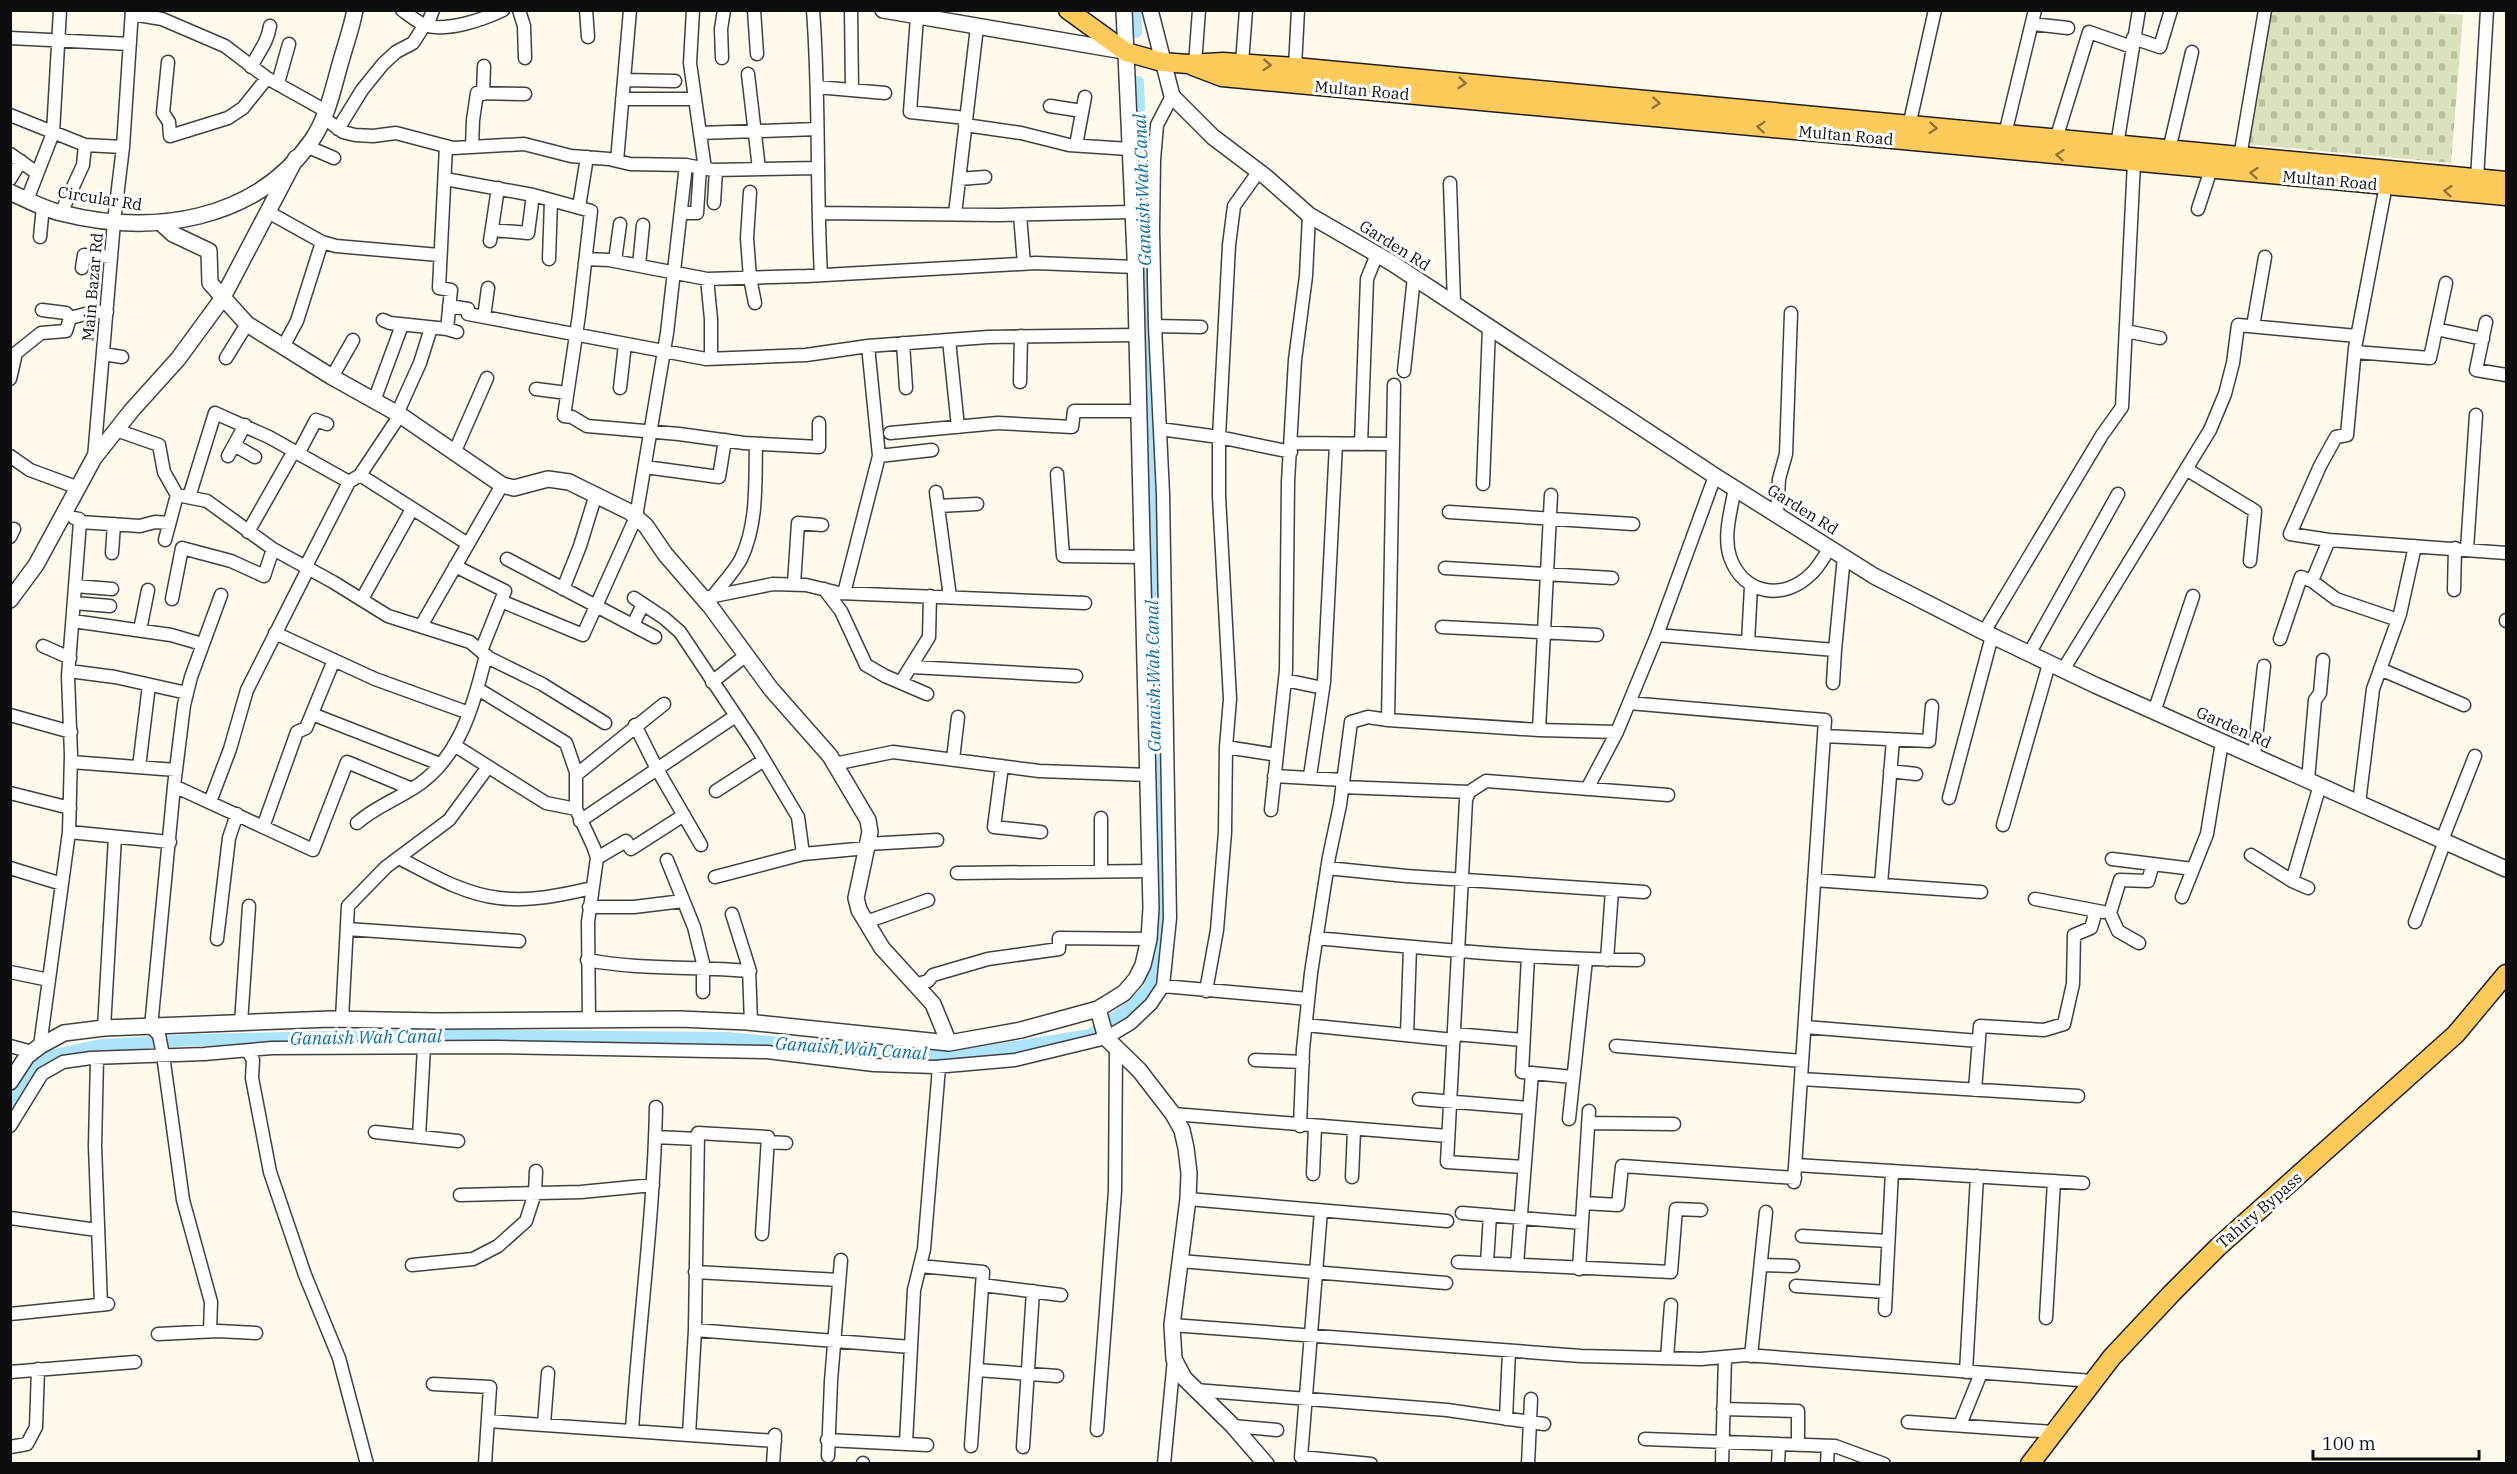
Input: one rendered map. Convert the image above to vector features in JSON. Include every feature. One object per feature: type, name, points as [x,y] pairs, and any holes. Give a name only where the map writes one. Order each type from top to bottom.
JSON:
[{"type":"main road","name":"Multan Road","points":[[1068,10],[1126,52],[1162,62],[1242,63],[1295,67],[2506,182]]},
{"type":"main road","name":"Multan Road","points":[[1192,64],[1221,77],[2506,196]]},
{"type":"main road","name":"Tahiry Bypass","points":[[2030,1464],[2093,1381],[2164,1300],[2218,1246],[2457,1034],[2506,974]]},
{"type":"street","points":[[27,200],[53,134],[60,10]]},
{"type":"street","name":"Circular Rd","points":[[10,192],[61,213],[114,222],[161,223],[213,213],[232,205],[272,180],[301,152],[325,115],[355,10]]},
{"type":"street","points":[[402,10],[425,26],[457,24],[503,10]]},
{"type":"street","points":[[338,129],[362,90],[396,52],[413,43],[433,10]]},
{"type":"street","points":[[519,10],[524,26],[525,58]]},
{"type":"street","points":[[586,10],[588,37]]},
{"type":"street","points":[[617,161],[630,10]]},
{"type":"street","points":[[693,10],[690,63],[694,99],[714,203]]},
{"type":"street","points":[[722,58],[723,10]]},
{"type":"street","points":[[754,10],[757,54]]},
{"type":"street","points":[[813,10],[821,275]]},
{"type":"street","points":[[851,10],[852,90]]},
{"type":"street","points":[[883,10],[1126,52]]},
{"type":"street","points":[[10,1082],[36,1049],[64,1033],[104,1028],[155,1031],[241,1023],[342,1019],[680,1019],[751,1023],[949,1043],[1021,1030],[1098,1009],[1124,993],[1136,979],[1143,965],[1149,939],[1151,872],[1135,267],[1124,10]]},
{"type":"street","name":"Garden Rd","points":[[1150,10],[1172,96],[1213,137],[1259,171],[1309,215],[1414,277],[1715,476],[1874,576],[1988,634],[2154,712],[2506,869]]},
{"type":"street","points":[[1192,64],[1199,10]]},
{"type":"street","points":[[1242,63],[1246,10]]},
{"type":"street","points":[[1295,67],[1298,10]]},
{"type":"street","points":[[1909,126],[1935,10]]},
{"type":"street","points":[[2005,134],[2035,10]]},
{"type":"street","points":[[2117,146],[2139,10]]},
{"type":"street","points":[[2056,140],[2089,32],[2132,43],[2160,47],[2171,10]]},
{"type":"street","points":[[2240,157],[2265,10]]},
{"type":"street","points":[[2477,179],[2487,10]]},
{"type":"street","points":[[132,12],[162,19],[203,35],[236,53],[251,67],[325,115],[338,129],[355,135],[373,136],[396,133],[453,148],[524,144],[571,156],[630,164],[686,165],[707,169],[817,168]]},
{"type":"street","name":"Main Bazar Rd","points":[[94,458],[114,222],[123,147],[132,12]]},
{"type":"street","points":[[917,17],[910,112],[1076,145],[1129,149]]},
{"type":"street","points":[[2032,24],[2068,28]]},
{"type":"street","points":[[251,67],[267,41],[270,26]]},
{"type":"street","points":[[955,214],[977,27]]},
{"type":"street","points":[[10,38],[130,44]]},
{"type":"street","points":[[168,62],[167,93],[163,113],[169,122],[171,136],[228,118],[243,108],[272,81],[289,44]]},
{"type":"street","points":[[2169,150],[2192,52]]},
{"type":"street","points":[[483,94],[484,66]]},
{"type":"street","points":[[748,74],[759,169]]},
{"type":"street","points":[[624,80],[675,81]]},
{"type":"street","points":[[817,87],[885,93]]},
{"type":"street","points":[[472,147],[472,120],[477,93],[525,94]]},
{"type":"street","points":[[10,1126],[42,1074],[63,1062],[97,1058],[272,1048],[424,1047],[767,1052],[874,1065],[939,1067],[1016,1060],[1108,1040],[1131,1023],[1151,1004],[1163,986],[1170,918],[1160,429],[1155,326],[1154,160],[1157,125],[1172,96]]},
{"type":"street","points":[[1076,145],[1085,97]]},
{"type":"street","points":[[622,99],[694,99]]},
{"type":"street","points":[[1050,106],[1082,111]]},
{"type":"street","points":[[10,115],[85,145],[123,147]]},
{"type":"street","points":[[700,133],[817,129]]},
{"type":"street","points":[[61,213],[82,165],[85,145]]},
{"type":"street","points":[[383,320],[402,325],[452,331],[449,306],[451,290],[439,288],[446,146]]},
{"type":"street","points":[[14,590],[36,565],[76,487],[94,458],[178,358],[222,298],[301,152],[334,158]]},
{"type":"street","points":[[10,178],[16,157],[37,173]]},
{"type":"street","points":[[579,207],[587,157]]},
{"type":"street","points":[[1949,798],[1988,634],[2102,435],[2122,407],[2134,162]]},
{"type":"street","points":[[501,601],[583,636],[636,517],[675,272],[686,165]]},
{"type":"street","points":[[681,213],[697,213],[707,169]]},
{"type":"street","points":[[2198,209],[2211,169]]},
{"type":"street","points":[[1206,991],[1217,930],[1225,832],[1226,747],[1230,699],[1220,507],[1219,437],[1229,245],[1234,206],[1259,171]]},
{"type":"street","points":[[959,179],[984,177]]},
{"type":"street","points":[[445,178],[533,195],[591,211],[564,416],[572,417],[587,426],[651,431],[756,444],[819,447],[819,423]]},
{"type":"street","points":[[1450,183],[1454,303]]},
{"type":"street","points":[[2386,185],[2357,336],[2347,435],[2336,437],[2290,534],[2329,540],[2506,553]]},
{"type":"street","points":[[498,188],[491,235],[528,233],[533,195]]},
{"type":"street","points":[[750,192],[747,238],[750,278],[755,303]]},
{"type":"street","points":[[549,259],[551,201]]},
{"type":"street","points":[[40,237],[42,206]]},
{"type":"street","points":[[268,212],[322,242],[336,246],[439,255]]},
{"type":"street","points":[[819,213],[1132,212]]},
{"type":"street","points":[[1020,214],[1024,264]]},
{"type":"street","points":[[1271,810],[1285,680],[1295,360],[1306,276],[1309,215]]},
{"type":"street","points":[[161,223],[173,234],[209,251],[210,283],[247,324],[332,377],[399,415],[502,485],[514,488],[548,479],[569,482],[596,494],[636,517],[646,526],[665,554],[708,597],[745,656],[830,756],[868,820],[870,832],[856,898],[859,910],[882,948],[933,1004],[940,1028],[949,1043]]},
{"type":"street","points":[[615,261],[620,224]]},
{"type":"street","points":[[639,266],[643,225]]},
{"type":"street","points":[[283,347],[297,321],[322,242]]},
{"type":"street","points":[[1361,444],[1367,279],[1377,254]]},
{"type":"street","points":[[82,268],[84,255],[111,257]]},
{"type":"street","points":[[2253,326],[2265,257]]},
{"type":"street","points":[[586,259],[615,261],[707,279],[1024,264],[1135,267]]},
{"type":"street","points":[[1404,371],[1414,277]]},
{"type":"street","points":[[707,279],[711,319],[711,358]]},
{"type":"street","points":[[2355,352],[2430,358],[2446,283]]},
{"type":"street","points":[[484,317],[488,288]]},
{"type":"street","points":[[449,306],[468,309],[468,314],[576,336],[711,358],[806,355],[868,346],[1021,336],[1137,335]]},
{"type":"street","points":[[42,310],[66,313],[70,318]]},
{"type":"street","points":[[70,318],[93,312],[107,312]]},
{"type":"street","points":[[1777,514],[1779,479],[1786,454],[1791,313]]},
{"type":"street","points":[[10,379],[14,351],[41,333],[66,331],[70,318]]},
{"type":"street","points":[[2486,322],[2476,370],[2506,375]]},
{"type":"street","points":[[226,358],[247,324]]},
{"type":"street","points":[[374,401],[402,325]]},
{"type":"street","points":[[2003,825],[2056,667],[2210,430],[2225,394],[2233,363],[2238,325],[2357,336]]},
{"type":"street","points":[[1155,326],[1201,327]]},
{"type":"street","points":[[1483,484],[1489,327]]},
{"type":"street","points":[[210,802],[237,729],[247,690],[306,568],[354,479],[399,415],[431,328]]},
{"type":"street","points":[[2436,328],[2482,339]]},
{"type":"street","points":[[2126,331],[2160,338]]},
{"type":"street","points":[[1020,382],[1021,336]]},
{"type":"street","points":[[332,377],[353,340]]},
{"type":"street","points":[[949,340],[958,427]]},
{"type":"street","points":[[620,388],[625,344]]},
{"type":"street","points":[[903,344],[906,388]]},
{"type":"street","points":[[844,593],[879,456],[868,346]]},
{"type":"street","points":[[103,354],[122,357]]},
{"type":"street","points":[[455,451],[487,378]]},
{"type":"street","points":[[1388,720],[1394,386]]},
{"type":"street","points":[[536,389],[567,393]]},
{"type":"street","points":[[890,432],[998,423],[1072,427],[1074,411],[1138,411]]},
{"type":"street","points":[[165,540],[169,523],[183,496],[215,413],[245,425],[412,509],[468,544]]},
{"type":"street","points":[[2454,590],[2461,549],[2476,414]]},
{"type":"street","points":[[248,532],[316,420],[327,424]]},
{"type":"street","points":[[245,425],[231,451],[255,457]]},
{"type":"street","points":[[1160,429],[1291,448],[1336,444],[1392,444]]},
{"type":"street","points":[[116,430],[159,445],[164,472],[183,496],[207,501],[273,549],[388,616],[470,642],[483,653],[542,684],[605,723]]},
{"type":"street","points":[[909,431],[914,452]]},
{"type":"street","points":[[645,467],[719,477],[724,440]]},
{"type":"street","points":[[708,597],[740,560],[751,531],[754,513],[756,444]]},
{"type":"street","points":[[1310,776],[1323,688],[1336,444]]},
{"type":"street","points":[[879,456],[932,450]]},
{"type":"street","points":[[10,456],[30,470],[76,487]]},
{"type":"street","points":[[2186,469],[2254,511],[2250,561]]},
{"type":"street","points":[[1057,474],[1063,556],[1143,557]]},
{"type":"street","points":[[1587,789],[1617,732],[1657,635],[1715,476]]},
{"type":"street","points":[[421,626],[502,485]]},
{"type":"street","points":[[1735,488],[1727,535],[1729,556],[1739,576],[1751,586],[1779,591],[1790,589],[1810,575],[1830,548]]},
{"type":"street","points":[[936,492],[950,597]]},
{"type":"street","points":[[563,589],[580,546],[596,494]]},
{"type":"street","points":[[2029,654],[2118,494]]},
{"type":"street","points":[[1539,730],[1551,495]]},
{"type":"street","points":[[938,506],[978,504]]},
{"type":"street","points":[[362,599],[412,509]]},
{"type":"street","points":[[1449,512],[1633,524]]},
{"type":"street","points":[[36,1049],[49,980],[69,832],[71,762],[69,665],[80,519],[62,514]]},
{"type":"street","points":[[80,522],[140,526],[155,522],[169,523]]},
{"type":"street","points":[[794,585],[798,523],[822,525]]},
{"type":"street","points":[[112,553],[114,524]]},
{"type":"street","points":[[2312,581],[2329,540]]},
{"type":"street","points":[[2359,803],[2373,689],[2398,620],[2415,546]]},
{"type":"street","points":[[172,599],[182,548],[231,561],[264,576],[273,549]]},
{"type":"street","points":[[1833,683],[1844,556]]},
{"type":"street","points":[[507,560],[655,637]]},
{"type":"street","points":[[357,823],[380,805],[412,789],[431,775],[454,745],[469,713],[478,689],[483,653],[505,591],[455,566]]},
{"type":"street","points":[[1445,568],[1612,578]]},
{"type":"street","points":[[2280,639],[2301,577],[2312,581],[2336,599],[2398,620]]},
{"type":"street","points":[[708,597],[773,584],[806,585],[844,593],[1085,603]]},
{"type":"street","points":[[75,586],[112,589]]},
{"type":"street","points":[[1748,643],[1751,586]]},
{"type":"street","points":[[824,589],[841,611],[866,665],[927,694]]},
{"type":"street","points":[[140,630],[148,590]]},
{"type":"street","points":[[210,1331],[211,1302],[183,1200],[163,1053],[155,1031],[174,786],[187,693],[202,644],[221,595]]},
{"type":"street","points":[[901,682],[929,637],[930,596]]},
{"type":"street","points":[[2154,712],[2193,596]]},
{"type":"street","points":[[633,625],[639,601],[680,632],[764,760],[798,817],[803,854]]},
{"type":"street","points":[[74,603],[110,606]]},
{"type":"street","points":[[73,621],[171,635],[202,644]]},
{"type":"street","points":[[1442,627],[1597,635]]},
{"type":"street","points":[[275,633],[375,679],[469,713]]},
{"type":"street","points":[[1657,635],[1835,650]]},
{"type":"street","points":[[43,646],[69,665],[187,693]]},
{"type":"street","points":[[712,682],[745,656]]},
{"type":"street","points":[[263,827],[297,732],[306,728],[334,660]]},
{"type":"street","points":[[2292,881],[2314,783],[2315,700],[2320,693],[2323,660]]},
{"type":"street","points":[[2254,756],[2264,666]]},
{"type":"street","points":[[912,667],[1076,676]]},
{"type":"street","points":[[2380,669],[2464,705]]},
{"type":"street","points":[[1285,680],[1323,688]]},
{"type":"street","points":[[139,768],[149,685]]},
{"type":"street","points":[[478,689],[566,743],[576,775],[578,815],[597,858],[589,907],[587,960],[589,1020]]},
{"type":"street","points":[[1629,703],[1825,720],[1795,1175]]},
{"type":"street","points":[[576,775],[635,725],[664,705]]},
{"type":"street","points":[[1824,736],[1929,741],[1932,706]]},
{"type":"street","points":[[312,714],[440,764]]},
{"type":"street","points":[[10,715],[70,732]]},
{"type":"street","points":[[578,815],[657,769],[734,717]]},
{"type":"street","points":[[953,759],[958,717]]},
{"type":"street","points":[[1300,1126],[1308,999],[1350,722],[1368,717],[1539,730],[1617,732]]},
{"type":"street","points":[[635,725],[657,769],[701,845]]},
{"type":"street","points":[[1881,884],[1893,740]]},
{"type":"street","points":[[2182,897],[2207,834],[2222,742]]},
{"type":"street","points":[[454,745],[546,803],[578,815]]},
{"type":"street","points":[[1226,747],[1276,755]]},
{"type":"street","points":[[834,764],[893,752],[1040,771],[1149,775]]},
{"type":"street","points":[[2415,922],[2475,756]]},
{"type":"street","points":[[716,791],[764,760]]},
{"type":"street","points":[[71,762],[176,770]]},
{"type":"street","points":[[174,786],[313,850],[347,762],[389,777],[412,789]]},
{"type":"street","points":[[1002,766],[994,827],[1041,832]]},
{"type":"street","points":[[342,1019],[348,906],[386,867],[449,820],[488,767]]},
{"type":"street","points":[[1890,771],[1916,774]]},
{"type":"street","points":[[1274,776],[1310,776],[1342,783],[1469,792]]},
{"type":"street","points":[[1524,1167],[1447,1162],[1466,800],[1469,792],[1486,781],[1668,795]]},
{"type":"street","points":[[10,793],[70,808]]},
{"type":"street","points":[[217,939],[229,838],[237,814]]},
{"type":"street","points":[[597,858],[626,842],[631,849],[684,815]]},
{"type":"street","points":[[1101,818],[1101,871]]},
{"type":"street","points":[[69,832],[170,842]]},
{"type":"street","points":[[104,1028],[115,837]]},
{"type":"street","points":[[715,877],[803,854],[937,840]]},
{"type":"street","points":[[2251,855],[2292,881],[2308,888]]},
{"type":"street","points":[[399,858],[447,882],[498,898],[528,899],[592,888]]},
{"type":"street","points":[[2112,859],[2193,869]]},
{"type":"street","points":[[667,860],[694,927],[703,967],[703,992]]},
{"type":"street","points":[[2139,943],[2118,931],[2110,914],[2120,880],[2148,881],[2153,864]]},
{"type":"street","points":[[10,868],[62,884]]},
{"type":"street","points":[[1327,868],[1644,892]]},
{"type":"street","points":[[957,873],[1151,872]]},
{"type":"street","points":[[1814,880],[1981,892]]},
{"type":"street","points":[[1607,960],[1612,890]]},
{"type":"street","points":[[2035,899],[2110,914]]},
{"type":"street","points":[[866,922],[928,900]]},
{"type":"street","points":[[589,907],[634,907],[683,901]]},
{"type":"street","points":[[241,1023],[249,906]]},
{"type":"street","points":[[1975,1090],[1980,1026],[2044,1030],[2064,1024],[2073,984],[2074,935],[2091,928],[2096,911]]},
{"type":"street","points":[[732,914],[750,971],[751,1023]]},
{"type":"street","points":[[347,929],[519,941]]},
{"type":"street","points":[[915,985],[928,981],[933,975],[988,959],[1059,949],[1059,938],[1149,939]]},
{"type":"street","points":[[1316,938],[1527,956],[1586,960],[1638,960]]},
{"type":"street","points":[[1407,1035],[1410,947]]},
{"type":"street","points":[[1527,956],[1522,1072],[1573,1077]]},
{"type":"street","points":[[587,960],[646,968],[703,967],[750,971]]},
{"type":"street","points":[[1586,960],[1569,1113],[1588,1117],[1674,1124]]},
{"type":"street","points":[[10,972],[49,980]]},
{"type":"street","points":[[1163,986],[1308,999]]},
{"type":"street","points":[[1097,1430],[1115,1191],[1108,1040],[1098,1009]]},
{"type":"street","points":[[1306,1025],[1407,1035],[1523,1040]]},
{"type":"street","points":[[1805,1027],[1979,1041]]},
{"type":"street","points":[[1108,1040],[1139,1070],[1173,1114],[1182,1130],[1186,1148],[1189,1173],[1188,1199],[1172,1325],[1174,1359],[1164,1464]]},
{"type":"street","points":[[10,1046],[36,1049]]},
{"type":"street","points":[[1616,1046],[1802,1061]]},
{"type":"street","points":[[420,1137],[424,1047]]},
{"type":"street","points":[[248,1051],[253,1060],[252,1078],[270,1172],[305,1275],[339,1358],[367,1464]]},
{"type":"street","points":[[10,1314],[105,1304],[97,1230],[95,1146],[97,1058]]},
{"type":"street","points":[[1255,1060],[1303,1062]]},
{"type":"street","points":[[906,1443],[914,1290],[924,1248],[939,1067]]},
{"type":"street","points":[[1516,1265],[1532,1073]]},
{"type":"street","points":[[1801,1079],[2078,1096]]},
{"type":"street","points":[[1419,1099],[1529,1108]]},
{"type":"street","points":[[632,1430],[640,1314],[653,1185],[656,1107]]},
{"type":"street","points":[[1173,1114],[1300,1126],[1449,1136]]},
{"type":"street","points":[[1579,1269],[1588,1117]]},
{"type":"street","points":[[1313,1174],[1315,1127]]},
{"type":"street","points":[[1352,1177],[1354,1130]]},
{"type":"street","points":[[375,1132],[458,1141]]},
{"type":"street","points":[[689,1435],[695,1330],[698,1133],[768,1137],[762,1234]]},
{"type":"street","points":[[655,1137],[698,1139]]},
{"type":"street","points":[[768,1142],[786,1143]]},
{"type":"street","points":[[1583,1203],[1618,1205],[1622,1166],[1795,1175],[1892,1171],[2083,1183]]},
{"type":"street","points":[[412,1265],[473,1259],[498,1246],[526,1221],[535,1193],[536,1171]]},
{"type":"street","points":[[1885,1310],[1892,1171]]},
{"type":"street","points":[[1966,1372],[1977,1176]]},
{"type":"street","points":[[2046,1318],[2054,1181]]},
{"type":"street","points":[[460,1195],[581,1192],[653,1185]]},
{"type":"street","points":[[1188,1199],[1447,1221]]},
{"type":"street","points":[[1458,1262],[1671,1272],[1676,1209],[1701,1210]]},
{"type":"street","points":[[1320,1211],[1301,1457],[1371,1464]]},
{"type":"street","points":[[1752,1356],[1766,1212]]},
{"type":"street","points":[[1462,1213],[1582,1223]]},
{"type":"street","points":[[1487,1263],[1490,1215]]},
{"type":"street","points":[[10,1218],[97,1230]]},
{"type":"street","points":[[1803,1236],[1888,1241]]},
{"type":"street","points":[[828,1455],[827,1440],[841,1260]]},
{"type":"street","points":[[1180,1261],[1446,1284]]},
{"type":"street","points":[[1761,1265],[1793,1266]]},
{"type":"street","points":[[920,1266],[983,1272],[971,1446]]},
{"type":"street","points":[[695,1272],[839,1280]]},
{"type":"street","points":[[982,1286],[1061,1295]]},
{"type":"street","points":[[1796,1286],[1886,1292]]},
{"type":"street","points":[[1023,1447],[1033,1292]]},
{"type":"street","points":[[1667,1358],[1671,1305]]},
{"type":"street","points":[[1172,1325],[1581,1356],[1667,1358],[1752,1356],[2093,1381]]},
{"type":"street","points":[[695,1330],[911,1347]]},
{"type":"street","points":[[158,1334],[210,1331],[256,1333]]},
{"type":"street","points":[[1506,1419],[1509,1351]]},
{"type":"street","points":[[1722,1464],[1725,1357]]},
{"type":"street","points":[[1174,1359],[1184,1378],[1233,1426],[1266,1464]]},
{"type":"street","points":[[10,1372],[135,1362]]},
{"type":"street","points":[[10,1447],[27,1444],[36,1427],[38,1369]]},
{"type":"street","points":[[976,1370],[1057,1376]]},
{"type":"street","points":[[544,1425],[548,1373]]},
{"type":"street","points":[[1960,1425],[1981,1373]]},
{"type":"street","points":[[433,1384],[490,1387],[485,1464]]},
{"type":"street","points":[[1195,1390],[1447,1410],[1544,1424]]},
{"type":"street","points":[[1528,1464],[1531,1399]]},
{"type":"street","points":[[1723,1409],[1798,1411],[1798,1445]]},
{"type":"street","points":[[488,1421],[689,1435],[775,1437],[773,1464]]},
{"type":"street","points":[[1908,1422],[2053,1432]]},
{"type":"street","points":[[1233,1426],[1277,1430]]},
{"type":"street","points":[[1645,1438],[1828,1446],[1884,1464]]},
{"type":"street","points":[[827,1440],[927,1445]]},
{"type":"street","points":[[1778,1464],[1779,1444]]},
{"type":"street","points":[[1827,1464],[1828,1446]]},
{"type":"green space","points":[[2404,10],[2463,15],[2451,163],[2246,144],[2269,11]]},
{"type":"waterway","name":"Ganaish Wah Canal","points":[[1135,10],[1136,32]]},
{"type":"waterway","name":"Ganaish Wah Canal","points":[[10,1102],[29,1072],[44,1059],[101,1045],[196,1040],[417,1035],[727,1038],[915,1056],[984,1052],[1090,1035],[1129,1008],[1148,990],[1159,959],[1147,321],[1138,82]]}]
